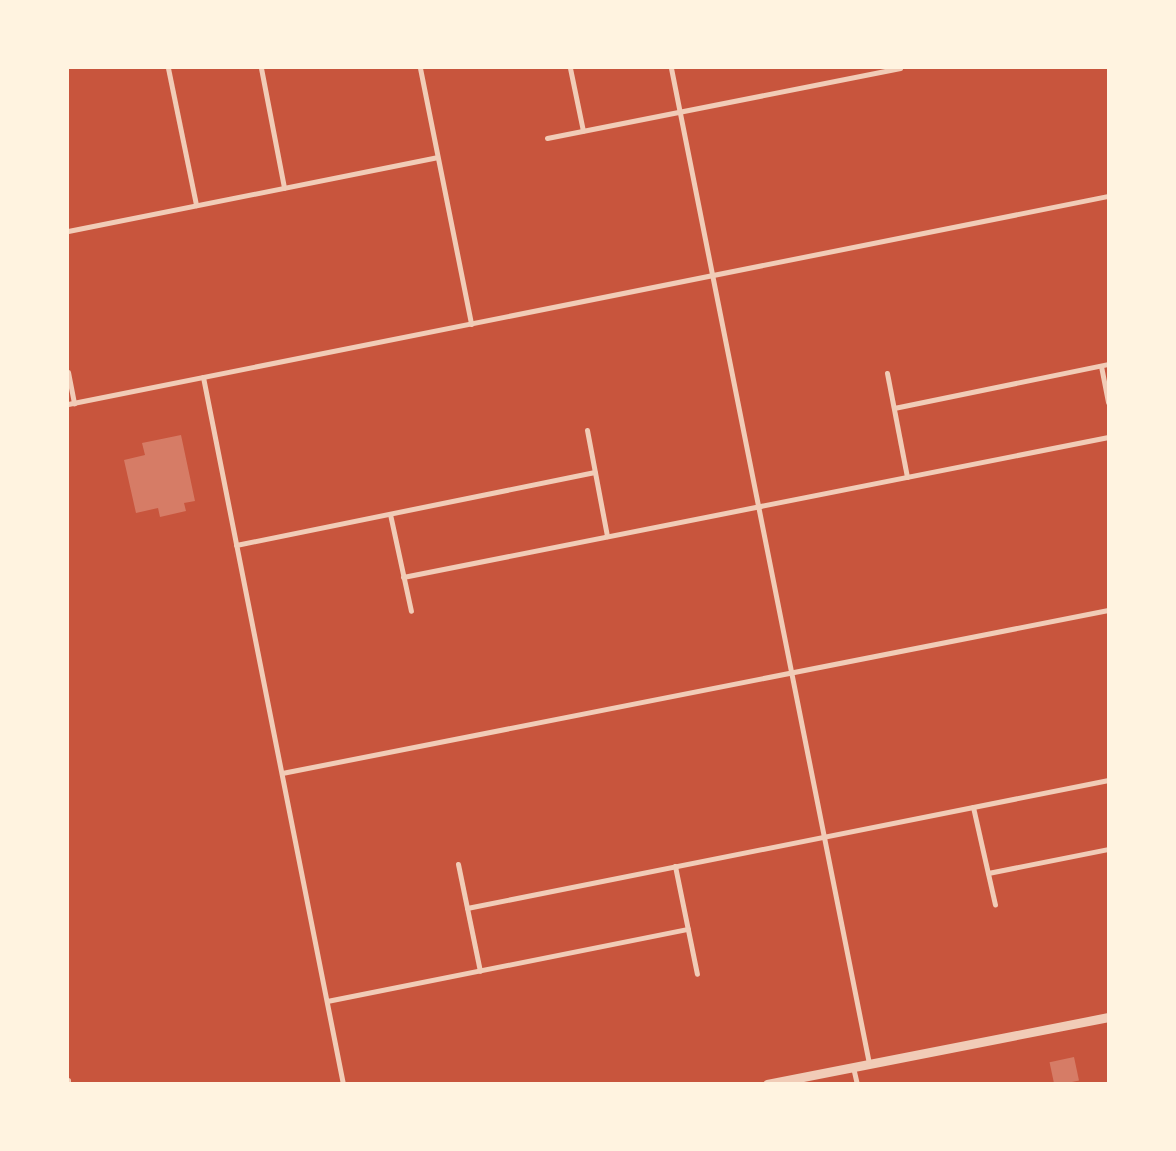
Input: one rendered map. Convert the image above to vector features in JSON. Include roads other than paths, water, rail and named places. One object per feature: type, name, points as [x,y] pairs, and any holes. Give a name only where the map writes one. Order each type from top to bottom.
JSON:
[{"type":"street","points":[[168,68],[196,205]]},
{"type":"street","points":[[261,68],[284,188]]},
{"type":"street","points":[[420,68],[471,324]]},
{"type":"street","points":[[570,68],[583,131]]},
{"type":"street","points":[[671,68],[869,1063]]},
{"type":"street","points":[[547,138],[900,68]]},
{"type":"street","points":[[68,231],[438,157]]},
{"type":"street","points":[[68,404],[1108,196]]},
{"type":"street","points":[[894,408],[1108,364]]},
{"type":"street","points":[[1101,366],[1108,402]]},
{"type":"street","points":[[68,372],[74,403]]},
{"type":"street","points":[[887,373],[907,476]]},
{"type":"street","points":[[203,377],[343,1084]]},
{"type":"street","points":[[587,430],[607,536]]},
{"type":"street","points":[[404,577],[1108,437]]},
{"type":"street","points":[[236,545],[595,472]]},
{"type":"street","points":[[390,514],[411,611]]},
{"type":"street","points":[[282,773],[1108,610]]},
{"type":"street","points":[[467,908],[1108,780]]},
{"type":"street","points":[[973,807],[995,905]]},
{"type":"street","points":[[988,873],[1108,849]]},
{"type":"street","points":[[458,864],[480,971]]},
{"type":"street","points":[[675,866],[697,974]]},
{"type":"street","points":[[327,1001],[688,929]]},
{"type":"street","points":[[767,1084],[1108,1017]]},
{"type":"street","points":[[853,1066],[857,1084]]}]
